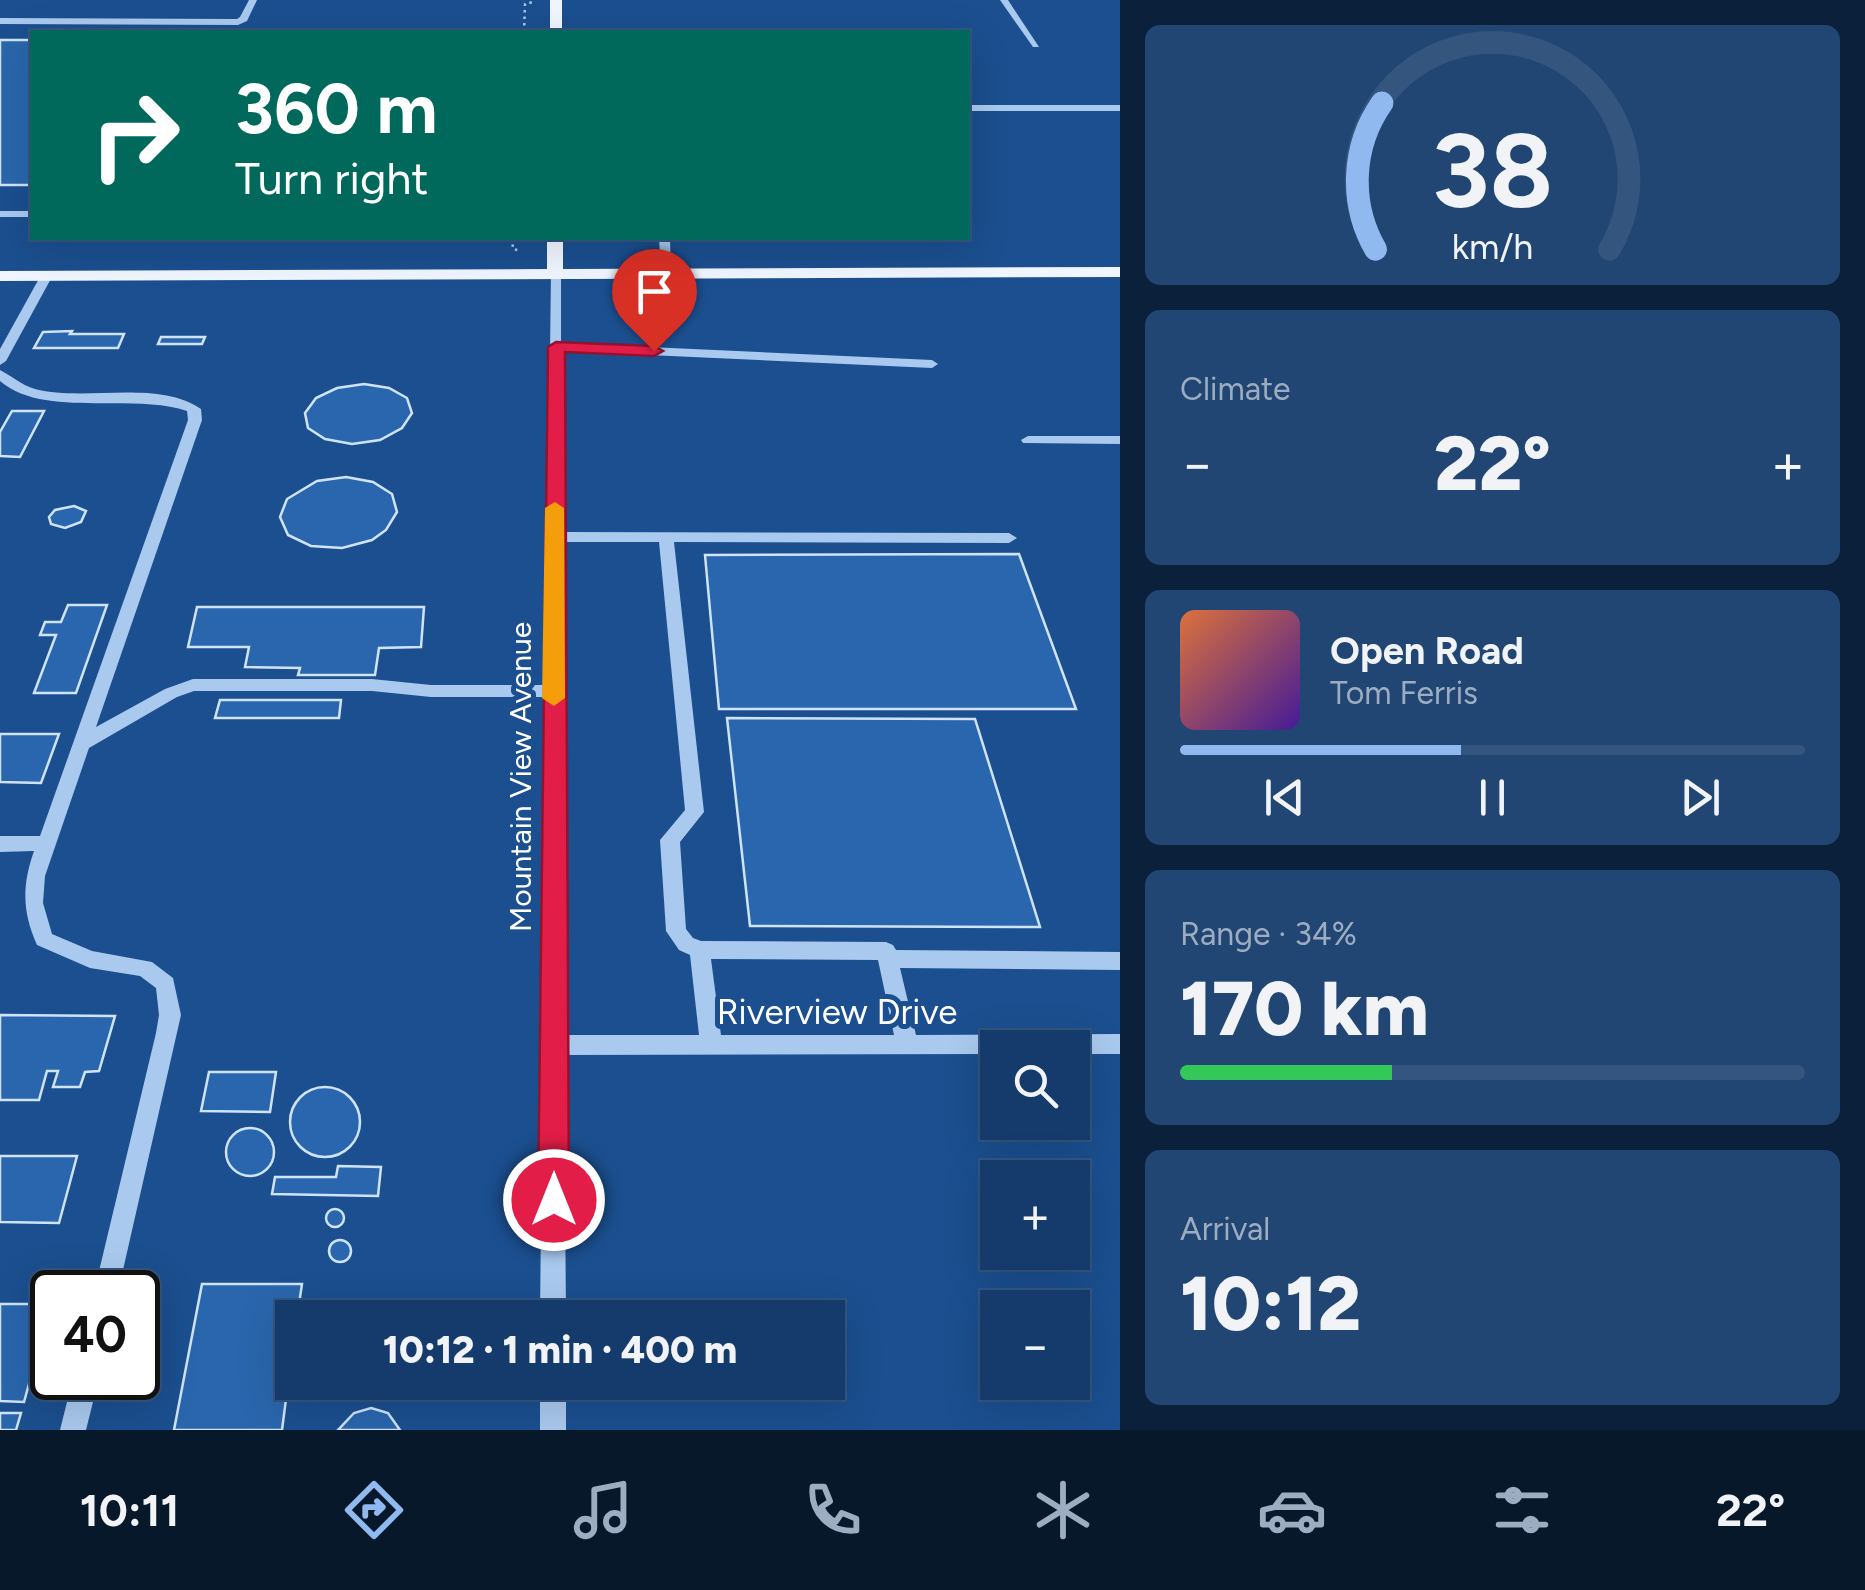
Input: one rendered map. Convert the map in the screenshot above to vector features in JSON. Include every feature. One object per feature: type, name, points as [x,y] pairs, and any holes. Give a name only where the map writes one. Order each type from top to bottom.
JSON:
[{"type":"main road","points":[[556,0],[556,30]]},
{"type":"main road","name":"Mountain View Avenue","points":[[555,240],[555,272]]},
{"type":"main road","points":[[0,276],[1120,272]]},
{"type":"street","points":[[0,21],[238,22],[244,19],[253,0]]},
{"type":"street","points":[[1004,0],[1036,45]]},
{"type":"street","points":[[970,108],[1120,108]]},
{"type":"street","points":[[0,214],[30,214]]},
{"type":"street","points":[[664,240],[667,272]]},
{"type":"street","name":"Mountain View Avenue","points":[[553,1300],[555,272]]},
{"type":"street","points":[[0,361],[47,276]]},
{"type":"street","points":[[556,347],[932,364]]},
{"type":"street","points":[[0,374],[16,390],[59,395],[153,396],[176,399],[194,409],[194,420],[35,876],[34,903],[44,938],[90,959],[145,968],[166,984],[170,1015],[111,1270]]},
{"type":"street","points":[[1028,440],[1120,440]]},
{"type":"street","points":[[554,537],[1008,538]]},
{"type":"street","points":[[666,537],[695,812],[670,840],[676,931],[686,944],[700,950],[886,951],[907,1044]]},
{"type":"street","points":[[81,744],[171,692],[193,684],[372,684],[431,691],[554,691]]},
{"type":"street","points":[[0,844],[47,843]]},
{"type":"street","points":[[700,950],[710,1044]]},
{"type":"street","points":[[888,959],[1120,961]]},
{"type":"street","name":"Riverview Drive","points":[[554,1044],[1120,1044]]},
{"type":"street","points":[[73,1430],[80,1400]]},
{"type":"street","points":[[553,1400],[553,1430]]},
{"type":"path","points":[[524,30],[526,4],[533,2]]},
{"type":"path","points":[[512,240],[512,248],[521,252]]},
{"type":"building","points":[[0,40],[30,40],[30,185],[0,185]]},
{"type":"building","points":[[72,331],[70,334],[124,334],[118,348],[34,348],[43,332]]},
{"type":"building","points":[[161,337],[205,337],[202,344],[158,344]]},
{"type":"building","points":[[364,384],[389,388],[407,398],[412,413],[402,428],[380,440],[352,444],[325,439],[308,428],[305,413],[316,398],[337,388]]},
{"type":"building","points":[[12,411],[44,411],[20,457],[0,456],[0,432]]},
{"type":"building","points":[[346,477],[373,482],[392,494],[397,512],[386,530],[372,540],[342,548],[311,546],[288,535],[280,517],[287,499],[317,481]]},
{"type":"building","points":[[74,506],[86,511],[81,522],[65,528],[51,524],[49,517],[55,510]]},
{"type":"building","points":[[1019,554],[1076,709],[719,709],[705,555]]},
{"type":"building","points":[[68,605],[107,605],[76,693],[34,693],[56,635],[40,635],[45,622],[61,622]]},
{"type":"building","points":[[197,607],[424,607],[421,647],[379,648],[375,675],[298,675],[300,668],[245,667],[249,647],[188,647]]},
{"type":"building","points":[[220,700],[341,700],[339,718],[215,718]]},
{"type":"building","points":[[727,718],[975,719],[1040,927],[750,926]]},
{"type":"building","points":[[0,734],[59,734],[41,783],[0,782]]},
{"type":"building","points":[[0,1015],[115,1016],[99,1071],[85,1072],[80,1087],[53,1087],[58,1071],[47,1071],[39,1100],[0,1100]]},
{"type":"building","points":[[209,1072],[276,1072],[270,1112],[201,1111]]},
{"type":"building","points":[[325,1087],[350,1097],[360,1122],[350,1147],[325,1157],[300,1147],[290,1122],[300,1097]]},
{"type":"building","points":[[250,1128],[267,1135],[274,1152],[267,1169],[250,1176],[233,1169],[226,1152],[233,1135]]},
{"type":"building","points":[[0,1156],[77,1156],[59,1223],[0,1222]]},
{"type":"building","points":[[338,1166],[381,1167],[378,1196],[272,1194],[275,1177],[336,1177]]},
{"type":"building","points":[[335,1209],[344,1218],[335,1227],[326,1218]]},
{"type":"building","points":[[340,1240],[348,1243],[348,1259],[340,1262],[332,1259],[329,1251],[332,1243]]},
{"type":"building","points":[[202,1284],[302,1284],[300,1300],[275,1300],[275,1400],[286,1400],[282,1430],[174,1430]]},
{"type":"building","points":[[0,1304],[30,1304],[30,1380],[24,1402],[0,1401]]},
{"type":"building","points":[[371,1408],[388,1413],[400,1430],[338,1430],[354,1413]]},
{"type":"building","points":[[0,1413],[21,1413],[16,1430],[0,1430]]},
{"type":"slow traffic","points":[[554,698],[555,508]]},
{"type":"route","points":[[554,1200],[556,347],[654,351]]}]
